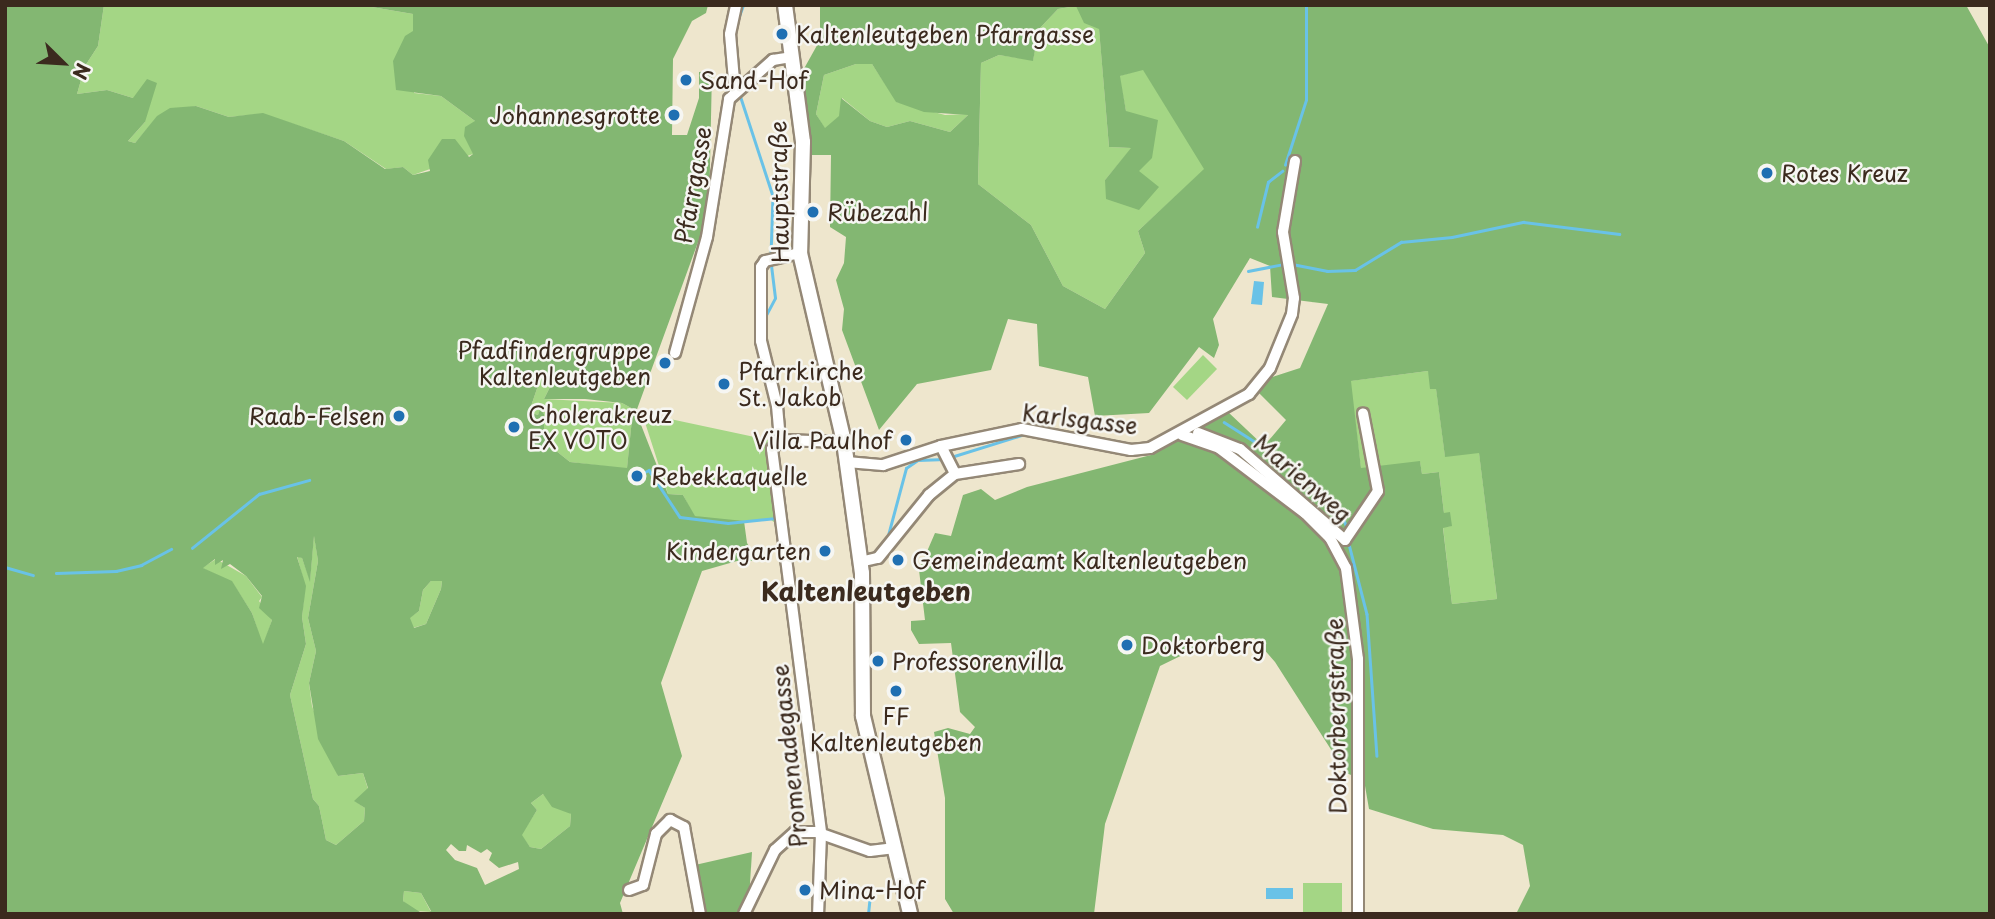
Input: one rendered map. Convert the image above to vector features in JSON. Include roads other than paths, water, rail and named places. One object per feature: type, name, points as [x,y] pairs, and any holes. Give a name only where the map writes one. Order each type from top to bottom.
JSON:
[{"type":"main road","name":"Hauptstraße","points":[[785,5],[803,142],[800,253],[844,442],[860,562],[863,716],[910,914]]},
{"type":"street","points":[[736,5],[730,34],[739,89]]},
{"type":"street","points":[[739,89],[773,60],[791,57]]},
{"type":"street","name":"Pfarrgasse","points":[[675,353],[707,237],[729,101],[739,89]]},
{"type":"street","name":"Karlsgasse","points":[[847,462],[883,465],[945,454],[1022,429],[1131,450],[1150,448],[1182,435],[1249,394],[1261,381],[1282,344],[1292,314],[1294,298],[1283,232],[1295,161]]},
{"type":"street","name":"Promenadegasse","points":[[800,253],[771,259],[761,268],[761,341],[777,406],[780,440],[772,449],[821,834],[818,914]]},
{"type":"street","name":"Marienweg","points":[[1182,435],[1200,433],[1240,449],[1344,540],[1378,489],[1363,413]]},
{"type":"street","name":"Doktorbergstraße","points":[[1182,435],[1219,448],[1295,505],[1330,538],[1346,568],[1359,659],[1358,914]]},
{"type":"street","points":[[780,440],[844,442]]},
{"type":"street","points":[[945,454],[955,474]]},
{"type":"street","points":[[860,562],[878,558],[929,495],[955,474],[1019,464]]},
{"type":"street","points":[[629,890],[643,886],[656,834],[670,820],[684,827],[700,914]]},
{"type":"street","points":[[744,914],[782,841],[806,830],[870,852],[895,848]]},
{"type":"water","points":[[1254,281],[1264,282],[1262,305],[1251,304]]},
{"type":"water","points":[[1266,888],[1293,888],[1293,899],[1266,899]]},
{"type":"waterway","points":[[738,19],[743,5]]},
{"type":"waterway","points":[[1285,165],[1306,100],[1306,5]]},
{"type":"waterway","points":[[740,95],[773,196],[771,257]]},
{"type":"waterway","points":[[1257,227],[1268,182],[1282,171]]},
{"type":"waterway","points":[[1292,264],[1327,271],[1355,270],[1401,242],[1452,237],[1523,222],[1619,234]]},
{"type":"waterway","points":[[765,317],[775,298],[771,264]]},
{"type":"waterway","points":[[1248,271],[1285,264]]},
{"type":"waterway","points":[[775,378],[779,392]]},
{"type":"waterway","points":[[1224,422],[1293,466],[1343,518],[1348,530]]},
{"type":"waterway","points":[[951,457],[1025,434]]},
{"type":"waterway","points":[[887,539],[906,468],[918,460],[945,459]]},
{"type":"waterway","points":[[639,475],[649,470],[680,517],[728,523],[776,518]]},
{"type":"waterway","points":[[192,548],[259,494],[309,480]]},
{"type":"waterway","points":[[1349,544],[1367,614],[1377,756]]},
{"type":"waterway","points":[[56,573],[116,571],[141,565],[171,549]]},
{"type":"waterway","points":[[5,567],[33,575]]},
{"type":"waterway","points":[[868,914],[870,896]]},
{"type":"place","name":"Kaltenleutgeben Pfarrgasse","points":[[782,34]]},
{"type":"place","name":"Sand-Hof","points":[[686,80]]},
{"type":"place","name":"Johannesgrotte","points":[[674,115]]},
{"type":"place","name":"Rotes Kreuz","points":[[1767,173]]},
{"type":"place","name":"Rübezahl","points":[[813,212]]},
{"type":"place","name":"Pfadfindergruppe Kaltenleutgeben","points":[[665,363]]},
{"type":"place","name":"Pfarrkirche St. Jakob","points":[[724,384]]},
{"type":"place","name":"Raab-Felsen","points":[[399,416]]},
{"type":"place","name":"Cholerakreuz EX VOTO","points":[[514,427]]},
{"type":"place","name":"Villa Paulhof","points":[[906,440]]},
{"type":"place","name":"Rebekkaquelle","points":[[637,476]]},
{"type":"place","name":"Kindergarten","points":[[825,551]]},
{"type":"place","name":"Gemeindeamt Kaltenleutgeben","points":[[898,560]]},
{"type":"place","name":"Doktorberg","points":[[1127,645]]},
{"type":"place","name":"Professorenvilla","points":[[878,661]]},
{"type":"place","name":"FF Kaltenleutgeben","points":[[896,691]]},
{"type":"place","name":"Mina-Hof","points":[[805,890]]},
{"type":"district","name":"Kaltenleutgeben","points":[[866,591]]}]
